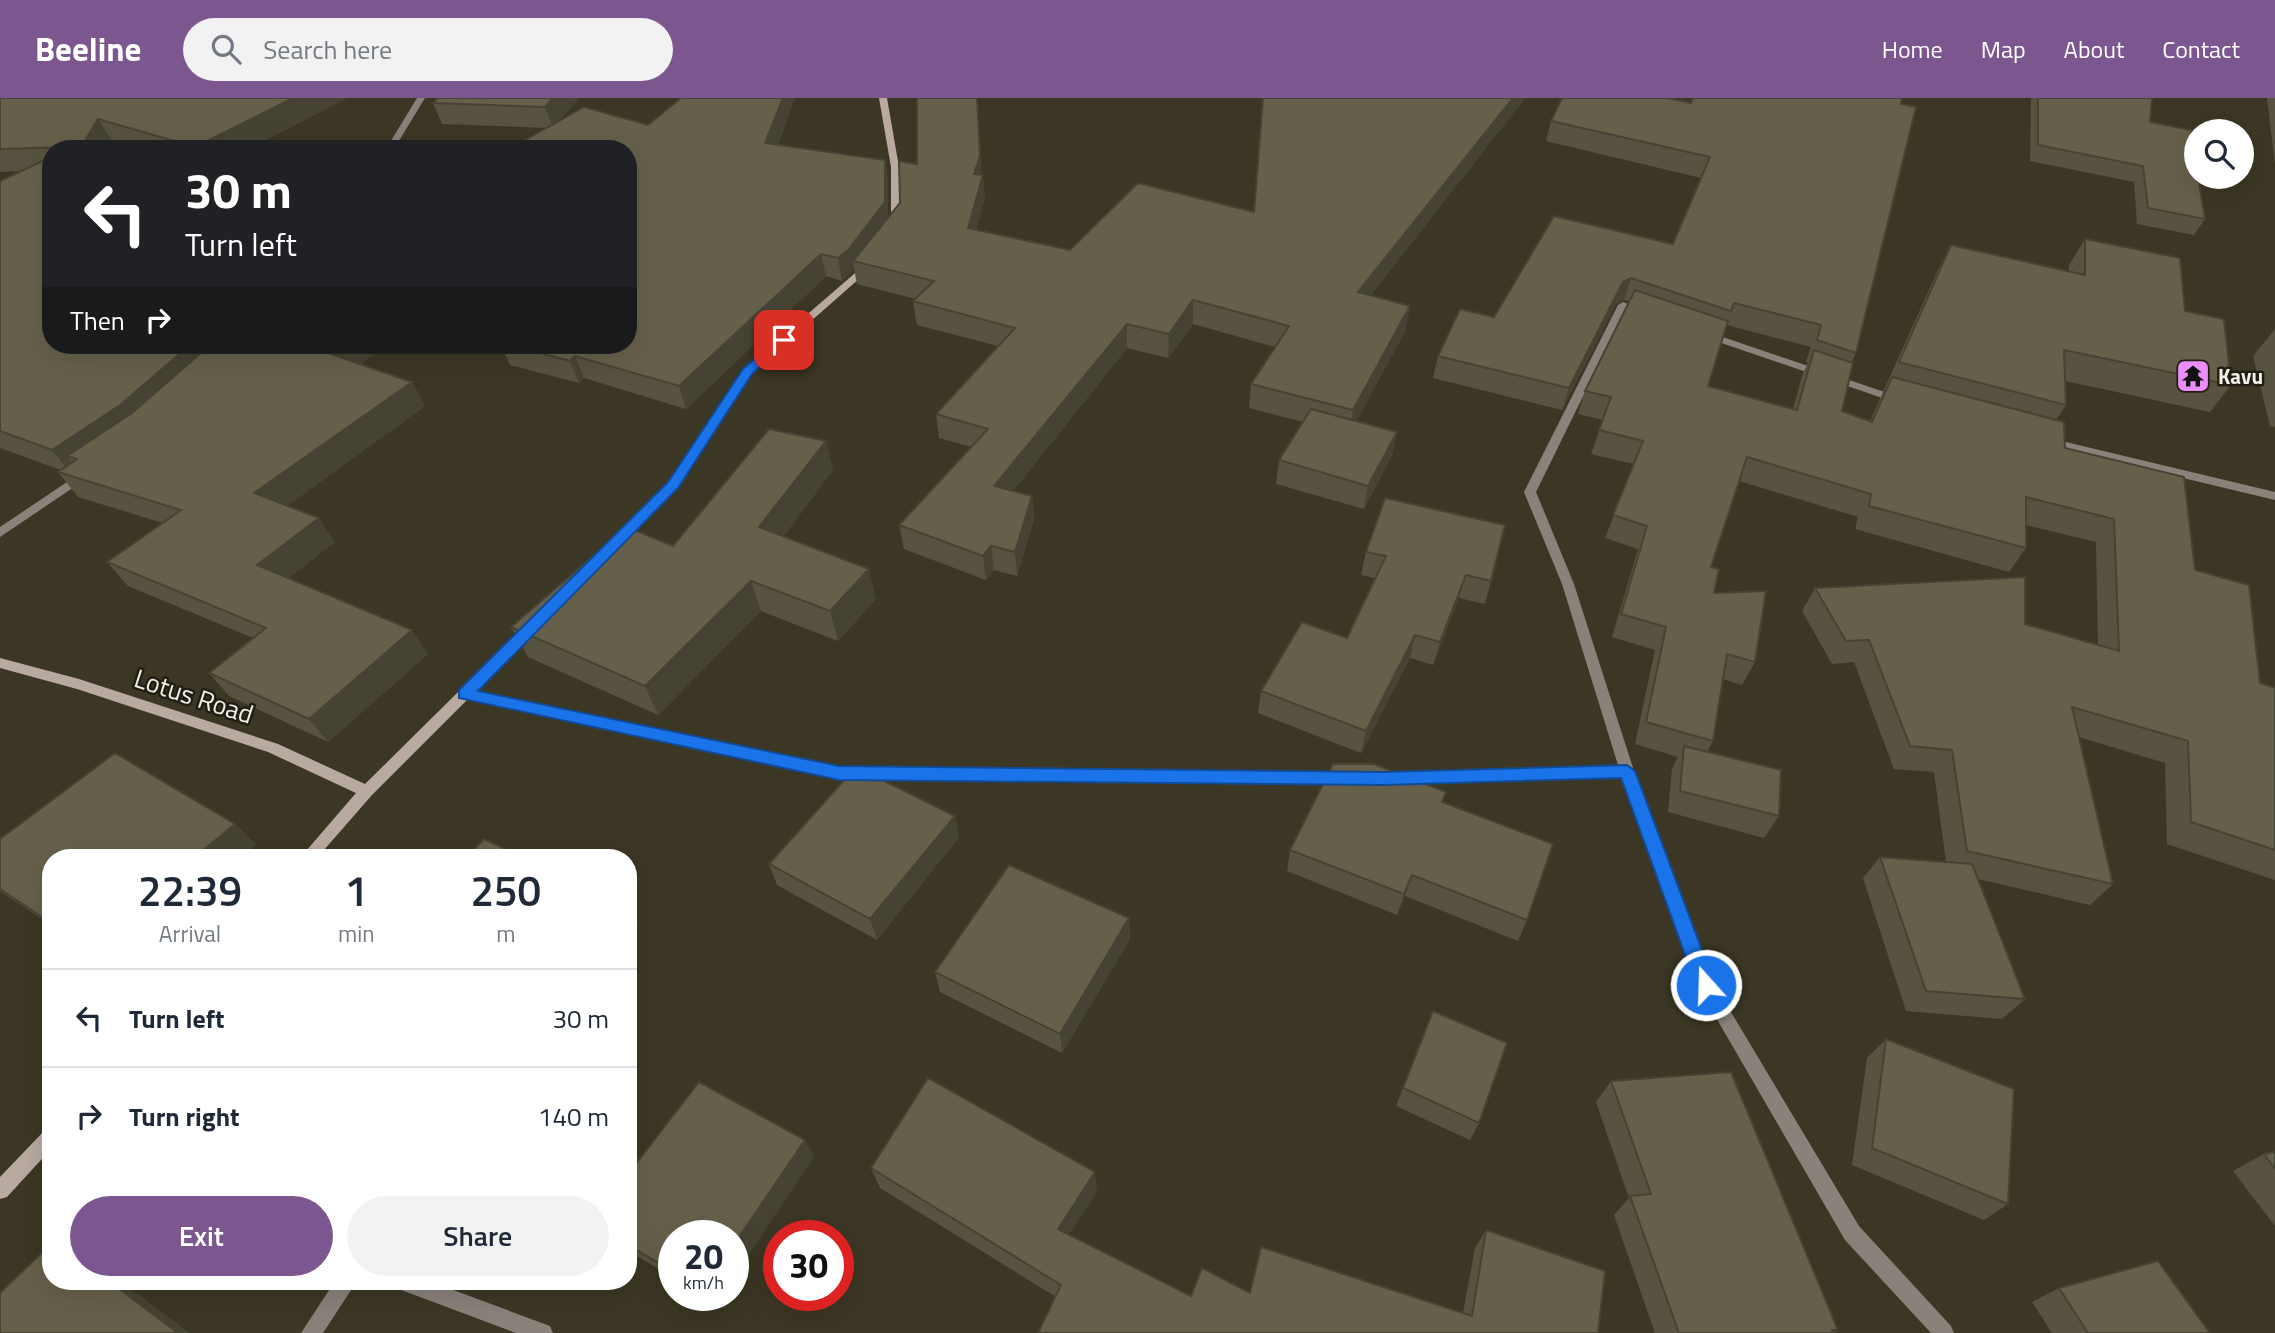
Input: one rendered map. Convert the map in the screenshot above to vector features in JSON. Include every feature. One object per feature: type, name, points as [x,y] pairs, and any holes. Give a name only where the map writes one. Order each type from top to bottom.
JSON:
[{"type":"street","points":[[395,140],[421,98]]},
{"type":"street","points":[[883,98],[895,167],[896,224],[888,235]]},
{"type":"street","points":[[607,552],[673,485],[747,372],[857,276],[873,255]]},
{"type":"street","points":[[1657,317],[1623,305],[1530,492],[1568,584],[1627,771],[1706,985],[1852,1233],[1944,1333]]},
{"type":"street","points":[[1691,329],[1913,405]]},
{"type":"street","points":[[2030,437],[2275,496]]},
{"type":"street","points":[[0,533],[89,471]]},
{"type":"street","points":[[315,849],[368,791],[541,618]]},
{"type":"street","name":"Lotus Road","points":[[0,663],[79,684],[273,748],[368,791]]},
{"type":"street","points":[[465,694],[839,773],[1364,778],[1627,771]]},
{"type":"street","points":[[0,1191],[42,1150]]},
{"type":"street","points":[[311,1333],[341,1290]]},
{"type":"street","points":[[427,1290],[543,1333]]},
{"type":"building","points":[[0,98],[293,98],[209,140],[171,140],[98,119],[85,140],[42,140],[42,148],[0,149]]},
{"type":"building","points":[[438,98],[553,98],[545,107],[433,103]]},
{"type":"building","points":[[681,98],[783,98],[765,143],[885,160],[885,202],[848,250],[838,258],[821,254],[679,386],[575,356],[570,361],[544,354],[637,354],[637,140],[525,140],[584,107],[648,125]]},
{"type":"building","points":[[917,98],[977,98],[980,156],[974,174],[983,175],[968,228],[1070,250],[1138,183],[1254,212],[1263,98],[1513,98],[1358,292],[1410,306],[1353,410],[1251,384],[1289,326],[1193,300],[1169,334],[1127,324],[994,486],[1032,496],[1015,552],[991,546],[983,556],[899,525],[988,429],[936,414],[1015,328],[913,301],[934,281],[853,261],[900,203],[899,161],[917,164]]},
{"type":"building","points":[[1562,98],[1667,98],[1691,103],[1693,98],[1902,98],[1901,104],[1916,107],[1856,353],[1817,340],[1821,325],[1734,303],[1731,311],[1631,278],[1623,282],[1569,388],[1438,356],[1460,309],[1494,317],[1554,216],[1673,244],[1710,157],[1551,121]]},
{"type":"building","points":[[2038,98],[2152,98],[2150,122],[2184,129],[2184,189],[2200,189],[2205,219],[2148,208],[2143,166],[2038,145]]},
{"type":"building","points":[[42,161],[42,354],[180,354],[120,405],[52,450],[0,431],[0,181]]},
{"type":"building","points":[[2085,239],[2180,258],[2185,311],[2224,319],[2231,385],[2064,350],[2066,405],[1899,362],[1951,245],[2085,275]]},
{"type":"building","points":[[1635,290],[1728,321],[1708,386],[1797,410],[1814,350],[1853,363],[1842,411],[1872,422],[1892,377],[2064,422],[2065,448],[2184,477],[2195,570],[2249,585],[2260,683],[2275,688],[2275,850],[2191,822],[2188,741],[2072,707],[2113,884],[1967,851],[1952,750],[1910,746],[1869,640],[1846,641],[1815,588],[2025,577],[2025,624],[2119,651],[2114,519],[2026,497],[2026,548],[1869,506],[1871,494],[1747,457],[1711,567],[1719,569],[1714,593],[1766,591],[1755,662],[1727,654],[1713,741],[1646,722],[1666,627],[1621,614],[1647,526],[1613,515],[1643,441],[1599,430],[1611,397],[1585,391]]},
{"type":"building","points":[[200,354],[331,354],[412,382],[254,493],[319,518],[257,565],[412,630],[309,719],[209,673],[266,628],[107,562],[181,510],[58,472],[77,459],[67,456],[132,413]]},
{"type":"building","points":[[1311,409],[1397,432],[1368,486],[1279,460]]},
{"type":"building","points":[[769,429],[826,441],[759,527],[869,569],[830,611],[751,581],[645,686],[511,627],[627,527],[673,546]]},
{"type":"building","points":[[1385,498],[1505,525],[1491,581],[1466,575],[1440,642],[1415,635],[1366,731],[1261,691],[1302,622],[1347,638],[1386,556],[1366,552]]},
{"type":"building","points":[[1684,746],[1781,770],[1779,816],[1680,791]]},
{"type":"building","points":[[115,753],[235,824],[205,849],[42,849],[42,917],[0,889],[0,839]]},
{"type":"building","points":[[1333,764],[1374,764],[1446,792],[1442,802],[1553,844],[1527,920],[1412,875],[1404,894],[1290,850]]},
{"type":"building","points":[[856,767],[955,816],[870,919],[769,864]]},
{"type":"building","points":[[484,839],[506,849],[475,849]]},
{"type":"building","points":[[1880,857],[1972,864],[2025,999],[1926,991]]},
{"type":"building","points":[[1009,865],[1129,918],[1060,1034],[935,972]]},
{"type":"building","points":[[1433,1011],[1507,1043],[1479,1123],[1403,1088]]},
{"type":"building","points":[[1886,1039],[2014,1089],[2008,1204],[1872,1148]]},
{"type":"building","points":[[1731,1072],[1838,1330],[1832,1330],[1833,1333],[1679,1333],[1630,1196],[1651,1194],[1611,1081]]},
{"type":"building","points":[[928,1078],[1095,1172],[1058,1229],[1191,1296],[1202,1268],[1250,1293],[1261,1247],[1472,1316],[1486,1230],[1605,1271],[1598,1333],[1038,1333],[1061,1285],[871,1168]]},
{"type":"building","points":[[699,1082],[805,1140],[749,1222],[749,1220],[658,1220],[658,1263],[637,1250],[637,1162]]},
{"type":"building","points":[[2275,1152],[2275,1169],[2264,1154]]},
{"type":"building","points":[[42,1253],[42,1290],[121,1290],[178,1333],[0,1333],[0,1293]]},
{"type":"building","points":[[2158,1261],[2210,1333],[2088,1333],[2059,1288]]},
{"type":"place","name":"Kavu","points":[[2193,376]]},
{"type":"route","points":[[784,340],[747,372],[673,485],[465,694],[839,773],[1153,774],[1384,779],[1627,771],[1706,985]]}]
